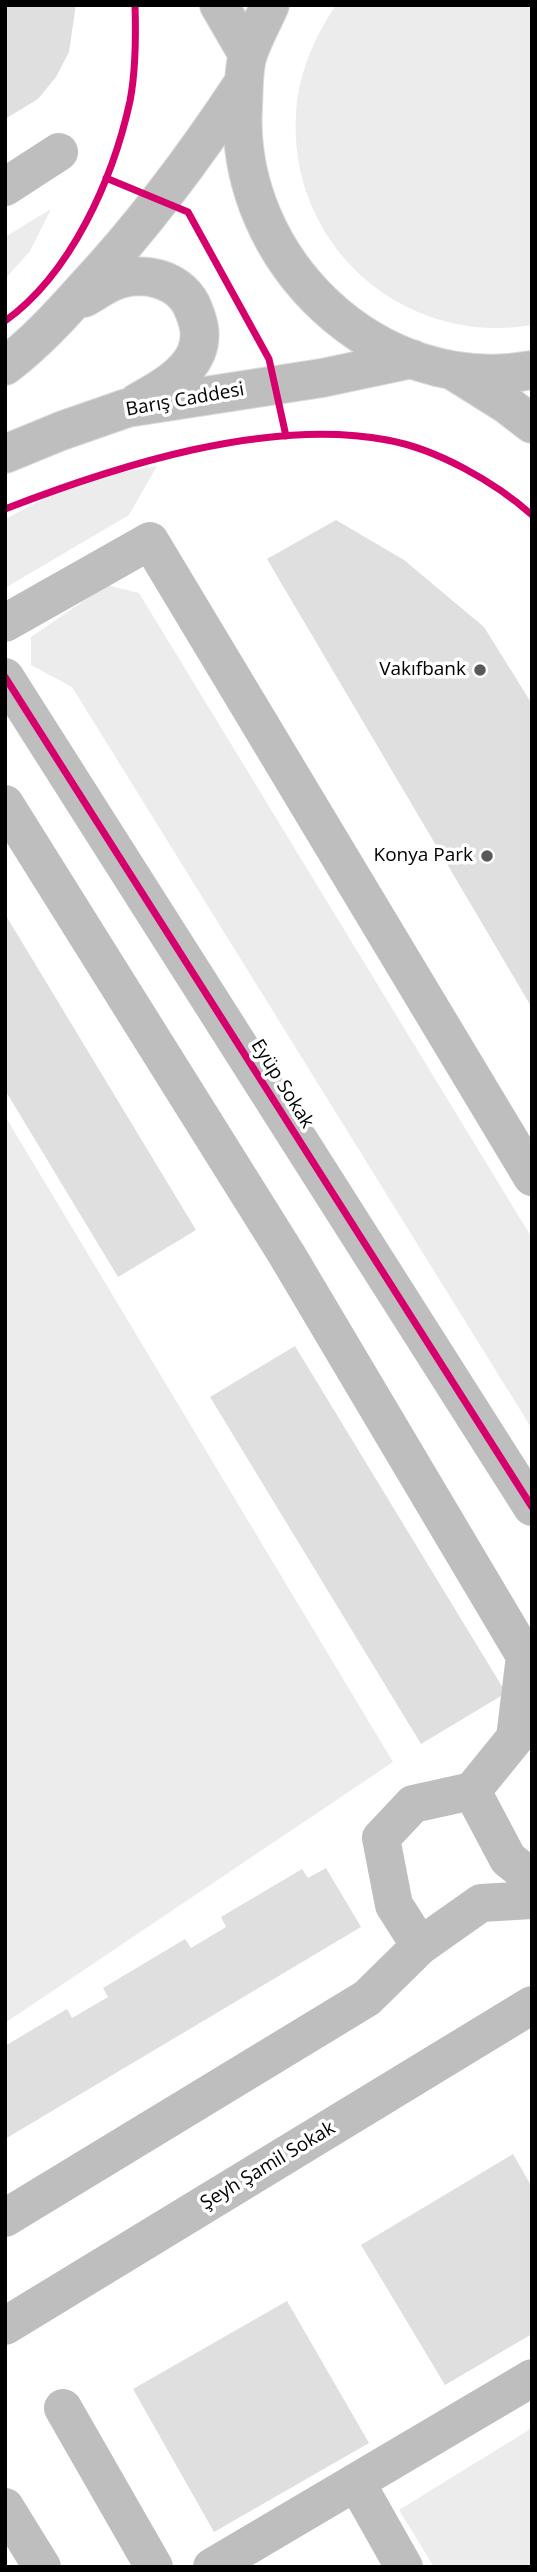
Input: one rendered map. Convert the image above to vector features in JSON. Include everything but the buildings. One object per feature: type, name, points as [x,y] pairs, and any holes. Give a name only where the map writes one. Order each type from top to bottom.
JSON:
[{"type":"street","points":[[219,5],[246,69],[242,121],[246,159],[255,197],[270,233],[290,267],[315,297],[344,322],[377,343],[412,359],[450,369],[487,373],[532,370]]},
{"type":"street","points":[[5,366],[29,347],[68,308],[161,201],[246,69],[270,5]]},
{"type":"street","points":[[5,187],[59,152]]},
{"type":"street","points":[[68,308],[114,281],[145,276],[172,283],[190,299],[201,330],[195,355],[179,374],[161,389],[127,408]]},
{"type":"street","name":"Barış Caddesi","points":[[5,454],[127,408],[322,378],[412,359]]},
{"type":"street","points":[[450,369],[506,404],[532,424]]},
{"type":"street","points":[[5,623],[150,541],[532,1177]]},
{"type":"street","name":"Eyüp Sokak","points":[[5,677],[532,1507]]},
{"type":"street","points":[[5,804],[287,1255],[525,1656],[515,1738],[472,1791],[413,1804],[381,1838],[394,1905],[420,1946]]},
{"type":"street","points":[[472,1791],[508,1859],[532,1878]]},
{"type":"street","points":[[5,2218],[368,1998],[420,1946],[481,1903],[532,1900]]},
{"type":"street","name":"Şeyh Şamil Sokak","points":[[5,2326],[532,2005]]},
{"type":"street","points":[[212,2567],[532,2378]]},
{"type":"street","points":[[63,2408],[154,2567]]},
{"type":"street","points":[[356,2482],[404,2567]]},
{"type":"street","points":[[5,2507],[42,2567]]},
{"type":"shaded area","points":[[336,5],[532,5],[532,325],[484,328],[440,320],[399,302],[363,277],[333,244],[311,205],[299,162],[296,114],[297,99],[308,57]]},
{"type":"shaded area","points":[[51,209],[30,251],[5,279],[5,237]]},
{"type":"shaded area","points":[[157,466],[129,515],[5,588],[5,519],[84,478]]},
{"type":"shaded area","points":[[107,585],[139,593],[532,1238],[532,1429],[72,687],[31,665],[31,637]]},
{"type":"shaded area","points":[[5,1116],[393,1762],[5,2023]]},
{"type":"shaded area","points":[[532,2428],[532,2567],[434,2567],[399,2510]]},
{"type":"cycle path","points":[[5,321],[29,301],[69,251],[86,223],[113,162],[130,101],[135,53],[135,5]]},
{"type":"cycle path","points":[[106,178],[188,212],[269,359],[286,436]]},
{"type":"cycle path","points":[[5,509],[95,477],[193,450],[243,440],[293,435],[341,435],[387,440],[426,451],[483,479],[532,515]]},
{"type":"cycle path","points":[[5,677],[532,1507]]},
{"type":"place","name":"Vakıfbank","points":[[480,670]]},
{"type":"place","name":"Konya Park","points":[[487,856]]}]
